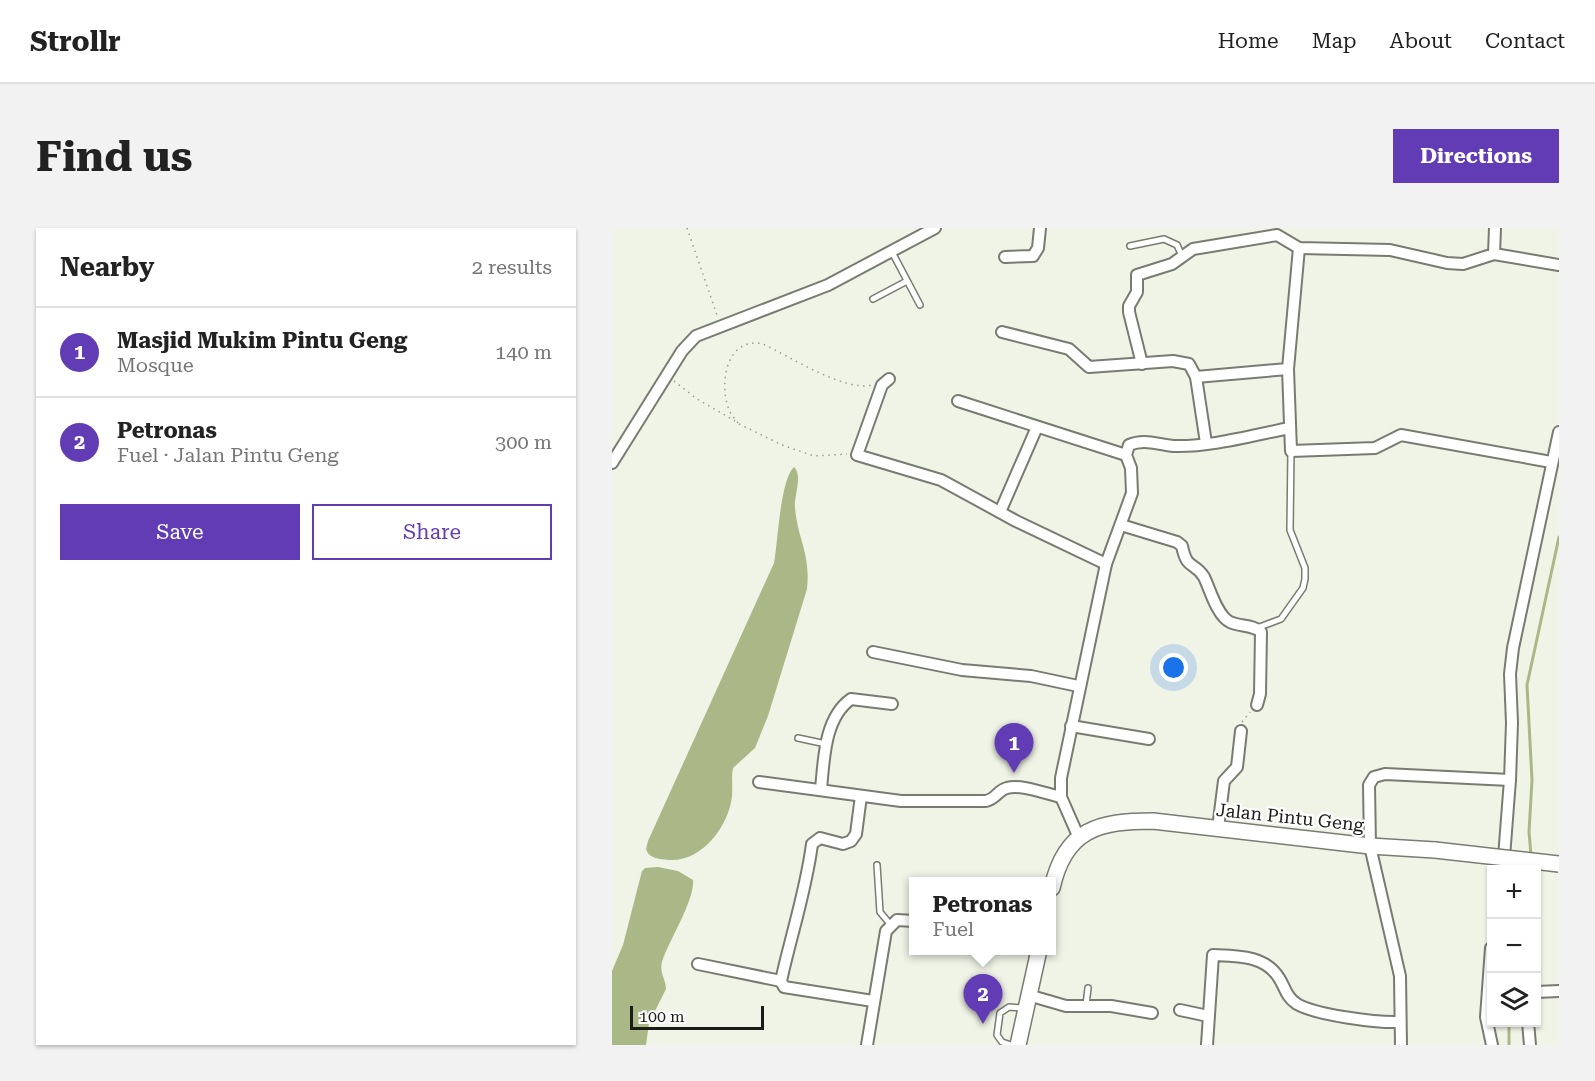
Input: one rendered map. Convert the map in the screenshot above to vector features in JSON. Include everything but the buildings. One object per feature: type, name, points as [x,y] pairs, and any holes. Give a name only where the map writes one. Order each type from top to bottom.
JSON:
[{"type":"main road","name":"Jalan Pintu Geng","points":[[1056,877],[1060,863],[1079,838],[1106,823],[1122,821],[1153,821],[1370,846],[1435,850],[1559,864]]},
{"type":"main road","points":[[1018,1045],[1038,955]]},
{"type":"street","points":[[612,463],[689,342],[704,331],[828,285],[936,228]]},
{"type":"street","points":[[1005,257],[1034,256],[1038,249],[1040,228],[1030,228]]},
{"type":"street","points":[[1494,254],[1495,228]]},
{"type":"street","points":[[1142,364],[1129,312],[1129,306],[1137,292],[1137,275],[1172,264],[1192,249],[1277,231],[1299,248],[1390,250],[1463,264],[1494,254],[1559,265]]},
{"type":"street","points":[[1299,248],[1288,369],[1291,451],[1374,448],[1401,435],[1551,462]]},
{"type":"street","points":[[1002,332],[1070,349],[1089,367],[1184,362],[1192,367],[1196,377],[1206,442]]},
{"type":"street","points":[[1196,377],[1288,369]]},
{"type":"street","points":[[887,380],[857,454],[941,480],[1106,564]]},
{"type":"street","points":[[958,401],[1126,455]]},
{"type":"street","points":[[1000,512],[1037,428]]},
{"type":"street","points":[[1079,838],[1060,796],[1061,778],[1078,686],[1106,564],[1132,493],[1131,468],[1126,455],[1129,445],[1136,442],[1175,446],[1290,428]]},
{"type":"street","points":[[1503,865],[1510,780],[1512,723],[1510,674],[1513,648],[1559,432]]},
{"type":"street","points":[[1120,525],[1177,542],[1182,546],[1185,560],[1204,577],[1222,616],[1228,622],[1257,628],[1261,632],[1263,639],[1257,705]]},
{"type":"street","points":[[873,652],[962,670],[1031,676],[1078,686]]},
{"type":"street","points":[[821,789],[826,744],[840,709],[851,699],[892,704]]},
{"type":"street","points":[[1071,726],[1149,739]]},
{"type":"street","points":[[1218,828],[1224,781],[1237,767],[1241,731]]},
{"type":"street","points":[[1401,1045],[1400,976],[1370,846],[1369,785],[1374,777],[1385,774],[1510,780]]},
{"type":"street","points":[[759,782],[901,801],[986,801],[996,798],[1002,790],[1013,788],[1060,796]]},
{"type":"street","points":[[861,796],[856,834],[851,841],[843,844],[820,838],[812,844],[805,889],[792,929],[781,981],[784,987],[873,1001]]},
{"type":"street","points":[[867,1045],[886,931],[890,924],[897,920],[909,921]]},
{"type":"street","points":[[1207,1045],[1213,955],[1237,956],[1271,966],[1281,980],[1286,993],[1302,1006],[1326,1013],[1400,1022]]},
{"type":"street","points":[[698,964],[781,981]]},
{"type":"street","points":[[1489,973],[1486,1017],[1492,1045]]},
{"type":"street","points":[[1541,992],[1559,991]]},
{"type":"street","points":[[1026,1002],[1086,1007],[1111,1006],[1152,1013]]},
{"type":"street","points":[[1180,1010],[1208,1016]]},
{"type":"street","points":[[1528,1027],[1530,1045]]},
{"type":"lane","points":[[1130,246],[1164,239],[1177,245],[1182,257]]},
{"type":"lane","points":[[892,252],[920,305]]},
{"type":"lane","points":[[873,299],[907,281]]},
{"type":"lane","points":[[1257,628],[1281,619],[1288,612],[1305,579],[1305,568],[1290,530],[1291,451]]},
{"type":"lane","points":[[798,738],[826,744]]},
{"type":"lane","points":[[877,865],[880,912],[890,924]]},
{"type":"lane","points":[[1086,1007],[1088,988]]},
{"type":"lane","points":[[1011,1045],[1002,1042],[997,1035],[1000,1013],[1026,1002]]},
{"type":"path","points":[[687,228],[720,324]]},
{"type":"path","points":[[738,423],[728,410],[725,380],[731,355],[740,346],[751,341],[763,344],[838,381],[865,386],[887,380]]},
{"type":"path","points":[[668,375],[697,399],[782,446],[814,456],[857,454]]},
{"type":"path","points":[[1241,731],[1243,720],[1257,705]]},
{"type":"shaded area","points":[[794,467],[798,475],[796,518],[807,565],[807,589],[768,716],[755,748],[733,768],[730,807],[726,819],[712,840],[703,849],[681,859],[655,858],[647,852],[648,841],[774,563],[783,498],[789,474]]},
{"type":"shaded area","points":[[658,867],[678,871],[693,880],[693,888],[662,962],[661,969],[666,989],[649,1023],[646,1045],[612,1045],[612,971],[623,945],[642,871],[645,868]]},
{"type":"waterway","points":[[1531,855],[1529,832],[1532,780],[1527,685],[1559,537]]},
{"type":"waterway","points":[[1509,1027],[1509,1045]]},
{"type":"place","name":"Masjid Mukim Pintu Geng","points":[[1014,773]]},
{"type":"place","name":"Petronas","points":[[983,1024]]}]
